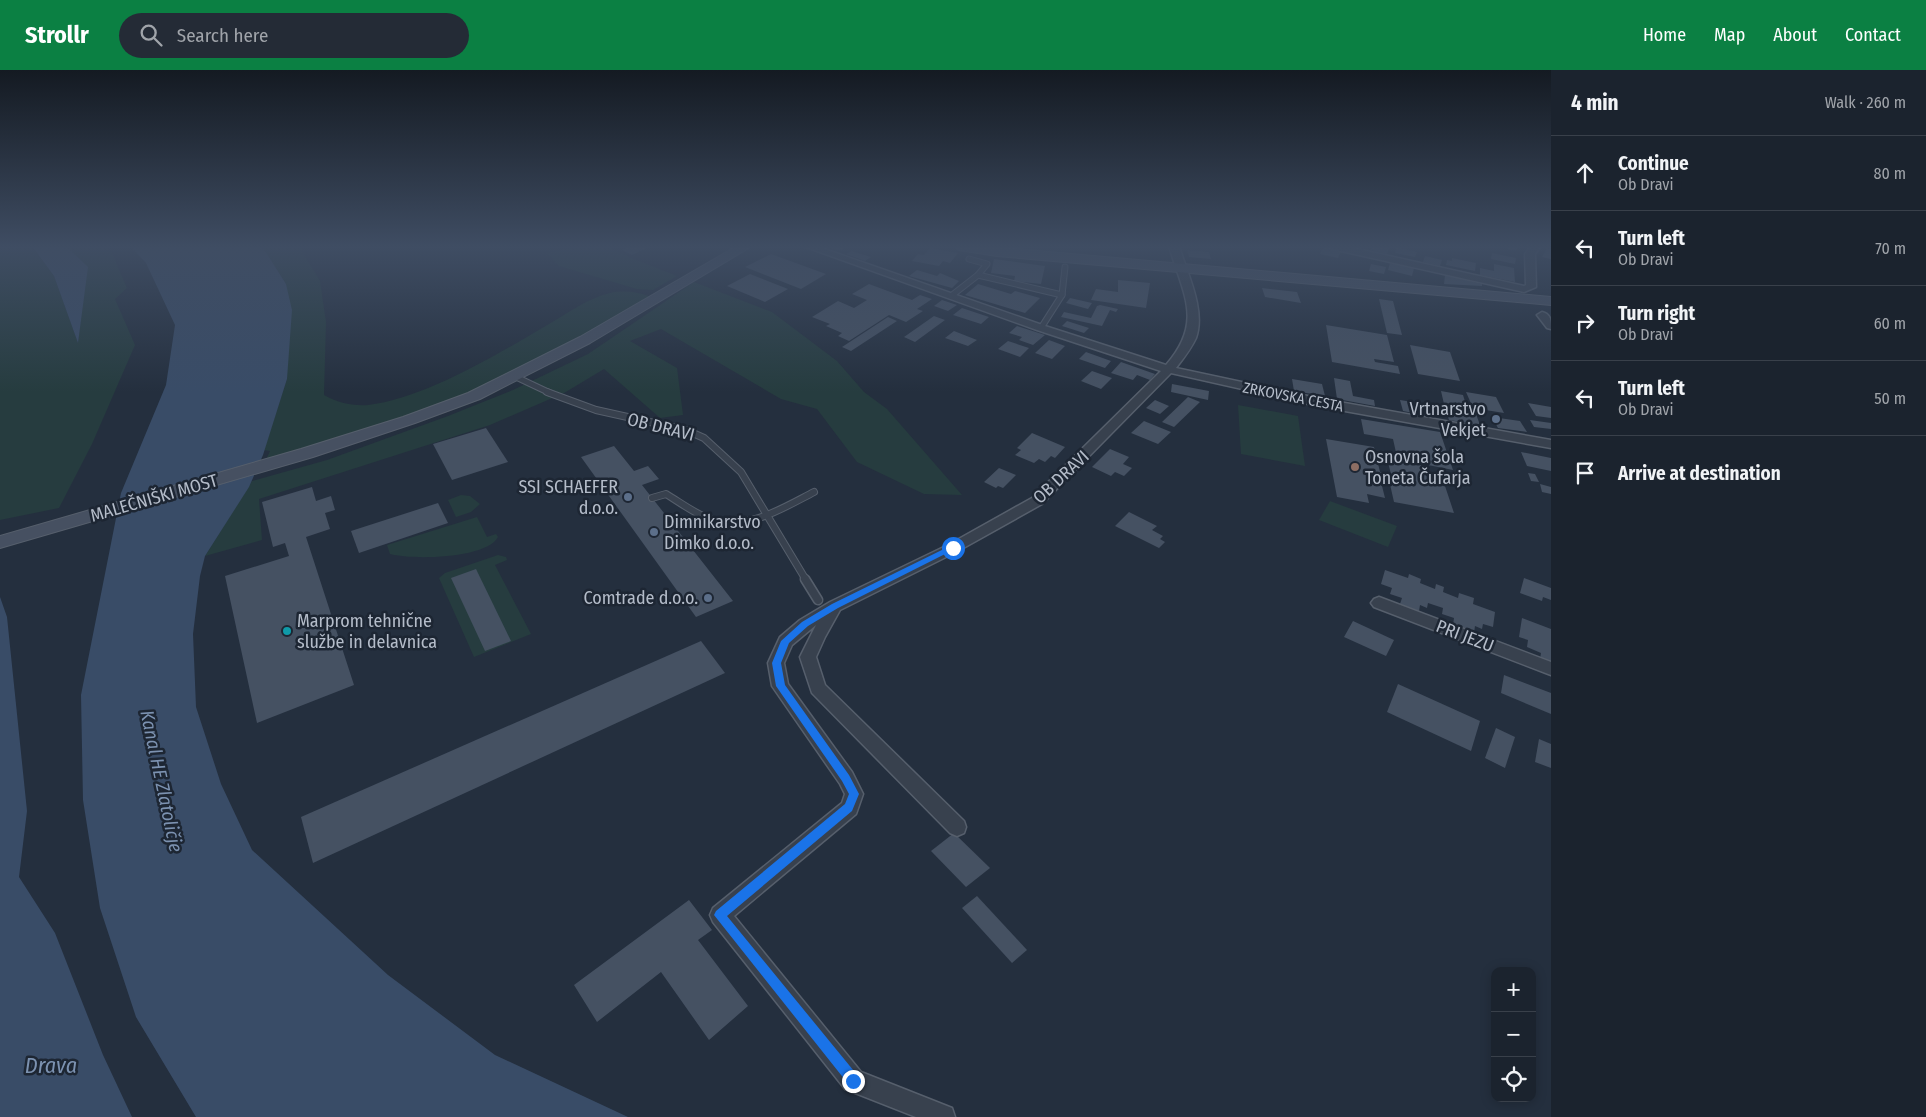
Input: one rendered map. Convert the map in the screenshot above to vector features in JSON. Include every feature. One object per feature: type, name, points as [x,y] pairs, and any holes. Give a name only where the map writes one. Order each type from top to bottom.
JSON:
[{"type":"street","name":"MALEČNIŠKI MOST","points":[[0,542],[307,454],[474,396],[664,295]]},
{"type":"street","name":"ZRKOVSKA CESTA","points":[[948,295],[1041,328],[1169,369],[1235,386],[1308,401],[1551,444]]},
{"type":"street","name":"OB DRAVI","points":[[944,1116],[853,1081],[720,915],[848,808],[854,794],[846,778],[780,686],[776,663],[786,641],[826,603],[953,548],[1037,501],[1182,354],[1194,326],[1188,295]]},
{"type":"street","points":[[1480,295],[1551,301]]},
{"type":"street","points":[[1542,315],[1551,326]]},
{"type":"street","points":[[826,603],[808,657],[818,688],[957,827]]},
{"type":"street","name":"PRI JEZU","points":[[1379,603],[1551,669]]},
{"type":"lane","points":[[1041,328],[1061,295]]},
{"type":"lane","name":"OB DRAVI","points":[[514,376],[553,394],[596,410],[686,430],[704,438],[741,472],[766,516],[826,603]]},
{"type":"lane","points":[[652,498],[666,494],[712,520],[728,524],[766,516],[814,492]]},
{"type":"green space","points":[[0,295],[61,295],[78,342],[84,295],[120,295],[115,299],[135,345],[92,444],[59,508],[0,520]]},
{"type":"green space","points":[[286,295],[322,295],[326,322],[324,395],[340,402],[356,405],[390,401],[437,384],[485,361],[578,306],[602,295],[645,295],[651,297],[565,347],[475,390],[395,422],[265,462],[270,451],[264,450],[287,379]]},
{"type":"green space","points":[[675,295],[727,295],[772,312],[837,361],[864,392],[887,409],[962,495],[924,494],[857,462],[817,409],[781,399],[661,329],[630,341],[677,368],[683,415],[660,418],[604,369],[564,393],[490,425],[259,499],[262,540],[205,556],[252,481],[327,460],[448,416],[513,390],[588,354]]},
{"type":"green space","points":[[1238,405],[1298,416],[1305,466],[1241,454]]},
{"type":"green space","points":[[461,495],[470,496],[480,504],[471,512],[456,517],[448,500]]},
{"type":"green space","points":[[1330,501],[1397,526],[1388,547],[1319,520]]},
{"type":"green space","points":[[477,517],[487,537],[496,534],[498,537],[491,544],[479,550],[464,554],[431,557],[390,554],[387,545]]},
{"type":"green space","points":[[498,555],[506,557],[507,560],[495,565],[531,634],[474,657],[439,578],[445,573]]},
{"type":"water","points":[[61,295],[84,295],[78,343]]},
{"type":"water","name":"Kanal HE Zlatoličje","points":[[161,295],[289,295],[292,310],[287,379],[263,455],[249,487],[205,556],[200,576],[193,634],[196,707],[221,784],[252,850],[388,975],[495,1055],[628,1117],[196,1117],[136,1017],[100,908],[83,800],[81,695],[121,493],[166,385],[175,325]]},
{"type":"water","name":"Drava","points":[[0,597],[7,617],[27,811],[19,877],[55,933],[103,1055],[132,1117],[0,1117]]},
{"type":"building","points":[[748,295],[778,295],[765,302]]},
{"type":"building","points":[[854,295],[898,295],[912,300],[920,295],[932,299],[917,309],[923,311],[906,322],[889,315],[849,341],[838,336],[842,333],[826,326],[830,324],[812,317],[838,301],[854,308],[867,300]]},
{"type":"building","points":[[965,295],[1029,295],[1040,298],[1025,313]]},
{"type":"building","points":[[1093,295],[1148,295],[1146,308],[1091,300]]},
{"type":"building","points":[[1264,295],[1298,295],[1301,303],[1265,297]]},
{"type":"building","points":[[1070,298],[1092,303],[1088,309],[1066,303]]},
{"type":"building","points":[[1379,299],[1393,301],[1402,335],[1387,333]]},
{"type":"building","points":[[942,300],[957,305],[948,311],[934,306]]},
{"type":"building","points":[[1097,306],[1118,309],[1116,312],[1110,310],[1102,326],[1061,317],[1064,312],[1091,318]]},
{"type":"building","points":[[962,308],[989,317],[981,324],[953,315]]},
{"type":"building","points":[[934,316],[945,320],[915,342],[904,337]]},
{"type":"building","points":[[888,317],[897,321],[851,351],[842,347]]},
{"type":"building","points":[[1067,321],[1089,328],[1084,333],[1062,326]]},
{"type":"building","points":[[1326,325],[1387,335],[1394,362],[1374,359],[1375,362],[1398,366],[1400,374],[1332,362]]},
{"type":"building","points":[[1017,326],[1045,335],[1033,345],[1019,340],[1022,337],[1009,333]]},
{"type":"building","points":[[954,331],[977,340],[968,346],[945,338]]},
{"type":"building","points":[[1049,340],[1065,346],[1052,359],[1035,353]]},
{"type":"building","points":[[1008,341],[1029,348],[1020,357],[998,349]]},
{"type":"building","points":[[1410,345],[1450,352],[1460,381],[1418,374]]},
{"type":"building","points":[[1086,352],[1111,361],[1105,368],[1079,359]]},
{"type":"building","points":[[1121,362],[1155,374],[1150,380],[1137,375],[1133,380],[1111,373]]},
{"type":"building","points":[[1092,371],[1112,378],[1101,389],[1081,381]]},
{"type":"building","points":[[1334,378],[1350,381],[1353,396],[1374,400],[1375,406],[1337,399]]},
{"type":"building","points":[[1292,379],[1322,384],[1325,396],[1294,391]]},
{"type":"building","points":[[1172,384],[1209,391],[1208,400],[1171,392]]},
{"type":"building","points":[[1441,391],[1463,395],[1467,408],[1444,404]]},
{"type":"building","points":[[1466,392],[1496,397],[1504,413],[1473,408]]},
{"type":"building","points":[[1188,397],[1200,402],[1174,427],[1162,422]]},
{"type":"building","points":[[1155,400],[1169,406],[1160,414],[1146,408]]},
{"type":"building","points":[[1400,400],[1430,405],[1433,417],[1403,411]]},
{"type":"building","points":[[1528,403],[1551,407],[1551,418],[1536,416]]},
{"type":"building","points":[[1445,408],[1476,414],[1480,425],[1449,420]]},
{"type":"building","points":[[1492,417],[1520,421],[1527,432],[1498,428]]},
{"type":"building","name":"Osnovna šola Toneta Čufarja","points":[[1361,419],[1440,432],[1453,470],[1423,464],[1429,483],[1445,486],[1454,513],[1394,502],[1389,480],[1380,478],[1385,498],[1367,494],[1369,503],[1337,497],[1326,439],[1374,447],[1380,472],[1391,474],[1386,455],[1397,457],[1393,439],[1364,434]]},
{"type":"building","points":[[1530,420],[1551,423],[1551,429],[1534,427]]},
{"type":"building","points":[[1144,421],[1171,432],[1158,444],[1131,433]]},
{"type":"building","points":[[486,428],[508,462],[452,480],[433,444]]},
{"type":"building","points":[[1032,433],[1065,447],[1055,458],[1051,456],[1045,462],[1039,459],[1034,463],[1015,455],[1021,450],[1017,448]]},
{"type":"building","points":[[614,446],[634,471],[648,466],[659,479],[642,485],[733,601],[696,617],[581,457]]},
{"type":"building","points":[[1110,449],[1129,457],[1123,464],[1132,468],[1124,476],[1115,472],[1111,476],[1092,467]]},
{"type":"building","points":[[1521,452],[1551,458],[1551,471],[1527,466]]},
{"type":"building","points":[[999,468],[1016,475],[1003,488],[998,486],[996,488],[984,482]]},
{"type":"building","points":[[1528,473],[1535,474],[1539,482],[1531,481]]},
{"type":"building","points":[[1540,484],[1551,487],[1551,494],[1542,492]]},
{"type":"building","name":"Marprom tehnične službe in delavnica","points":[[312,487],[316,501],[331,496],[335,510],[325,513],[330,529],[306,537],[354,685],[257,723],[225,576],[289,556],[285,543],[273,547],[262,502]]},
{"type":"building","points":[[438,503],[448,523],[359,553],[351,531]]},
{"type":"building","points":[[1129,512],[1157,526],[1152,530],[1163,536],[1160,539],[1165,542],[1159,548],[1115,526]]},
{"type":"building","points":[[476,569],[511,641],[485,651],[451,578]]},
{"type":"building","points":[[1385,570],[1408,578],[1409,574],[1421,579],[1420,583],[1435,589],[1436,584],[1444,587],[1443,592],[1458,598],[1459,593],[1474,598],[1473,604],[1495,612],[1493,627],[1483,624],[1482,629],[1475,626],[1474,633],[1453,625],[1454,618],[1442,614],[1443,608],[1428,603],[1427,608],[1420,605],[1419,611],[1400,604],[1402,598],[1390,594],[1392,588],[1381,584]]},
{"type":"building","points":[[1524,578],[1551,588],[1551,600],[1543,597],[1542,601],[1520,593]]},
{"type":"building","points":[[1522,618],[1551,629],[1551,664],[1540,660],[1541,653],[1527,647],[1528,640],[1519,637]]},
{"type":"building","points":[[1353,621],[1394,640],[1386,656],[1344,637]]},
{"type":"building","points":[[701,641],[725,673],[313,863],[301,817]]},
{"type":"building","points":[[1504,675],[1551,693],[1551,714],[1501,693]]},
{"type":"building","points":[[1398,684],[1480,721],[1471,751],[1387,712]]},
{"type":"building","points":[[1496,728],[1515,737],[1505,768],[1485,758]]},
{"type":"building","points":[[1539,739],[1551,744],[1551,768],[1535,762]]},
{"type":"building","points":[[954,833],[990,868],[966,887],[931,851]]},
{"type":"building","points":[[977,896],[1027,950],[1012,963],[962,908]]},
{"type":"building","points":[[689,900],[712,930],[698,940],[748,1006],[709,1040],[661,972],[597,1022],[574,985]]},
{"type":"place","name":"Vrtnarstvo Vekjet","points":[[1496,419]]},
{"type":"place","name":"Osnovna šola Toneta Čufarja","points":[[1355,467]]},
{"type":"place","name":"SSI SCHAEFER d.o.o.","points":[[628,497]]},
{"type":"place","name":"Dimnikarstvo Dimko d.o.o.","points":[[654,532]]},
{"type":"place","name":"Comtrade d.o.o.","points":[[708,598]]},
{"type":"place","name":"Marprom tehnične službe in delavnica","points":[[287,631]]},
{"type":"route","points":[[853,1081],[720,915],[848,808],[854,794],[846,778],[780,686],[776,663],[786,641],[805,624],[835,606],[953,548]]}]
